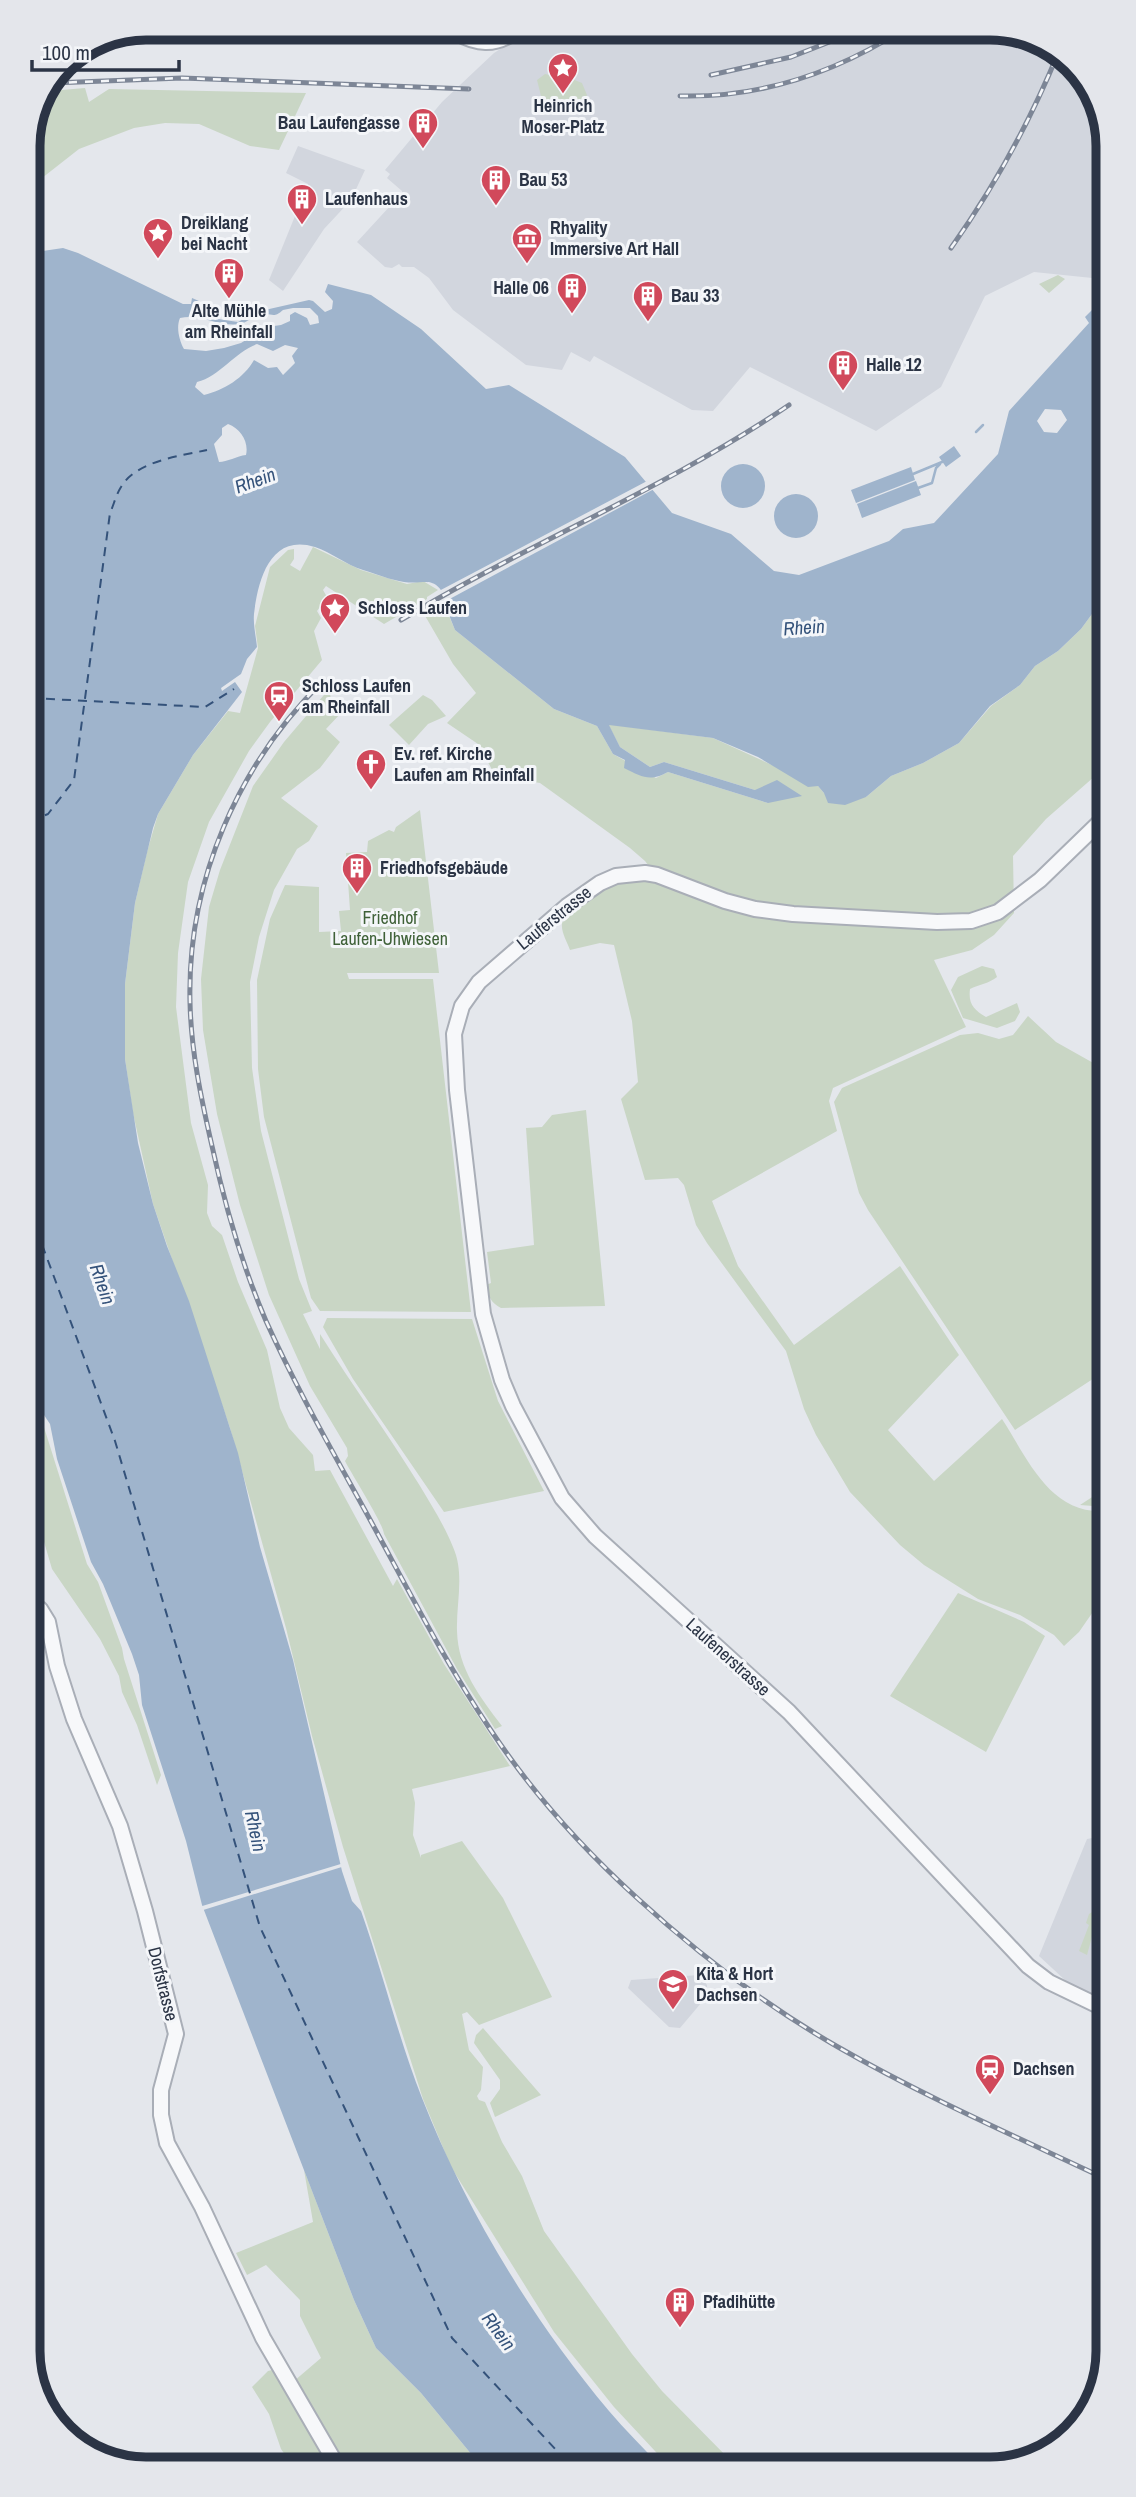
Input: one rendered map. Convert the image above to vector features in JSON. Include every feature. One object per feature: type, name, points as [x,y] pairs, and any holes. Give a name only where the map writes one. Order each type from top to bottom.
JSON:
[{"type":"street","points":[[473,40],[487,43],[502,40]]},
{"type":"street","name":"Lauferstrasse","points":[[483,1314],[457,1090],[454,1034],[462,1006],[479,982],[567,906],[600,883],[616,876],[645,873],[725,901],[768,911],[937,922],[971,921],[998,912],[1040,880],[1096,826]]},
{"type":"street","name":"Laufenerstrasse","points":[[483,1314],[502,1380],[513,1406],[562,1497],[586,1527],[789,1712],[1028,1966],[1049,1982],[1096,2005]]},
{"type":"street","name":"Dorfstrasse","points":[[40,1609],[48,1622],[64,1691],[113,1808],[145,1911],[176,2034],[161,2091],[161,2115],[167,2143],[202,2207],[263,2338],[332,2457]]},
{"type":"shaded area","points":[[515,40],[997,40],[1024,46],[1054,62],[1070,76],[1090,112],[1096,146],[1096,278],[1034,272],[985,296],[941,387],[876,431],[750,367],[713,411],[692,410],[594,356],[590,362],[571,352],[562,370],[526,365],[453,310],[429,278],[414,267],[402,267],[399,264],[392,268],[385,267],[357,242],[402,193],[387,178],[390,174],[385,170],[442,102],[494,53]]},
{"type":"shaded area","points":[[298,146],[365,170],[351,200],[324,229],[283,291],[269,280],[308,184],[286,173]]},
{"type":"shaded area","points":[[1096,1837],[1096,1996],[1066,1981],[1039,1956],[1087,1839]]},
{"type":"shaded area","name":"Kita & Hort Dachsen","points":[[699,1975],[707,1985],[707,1996],[680,2028],[669,2027],[628,1988],[631,1980]]},
{"type":"green space","name":"Heinrich Moser-Platz","points":[[552,70],[559,70],[562,75],[582,83],[587,95],[583,101],[567,109],[559,109],[541,96],[537,80],[545,74],[550,75]]},
{"type":"green space","points":[[85,88],[89,102],[109,89],[306,93],[279,150],[250,146],[199,124],[165,123],[134,128],[79,149],[40,180],[40,139],[44,118],[57,90]]},
{"type":"green space","points":[[1058,275],[1065,279],[1049,293],[1039,284]]},
{"type":"green space","points":[[313,547],[361,570],[407,584],[423,581],[438,590],[384,624],[326,586],[323,590],[327,597],[317,611],[321,618],[314,631],[322,660],[249,751],[209,822],[188,882],[178,953],[176,1007],[191,1123],[208,1185],[207,1213],[212,1226],[222,1235],[238,1282],[267,1350],[280,1408],[289,1428],[313,1455],[315,1471],[330,1470],[393,1586],[397,1579],[444,1664],[510,1766],[412,1789],[415,1803],[413,1835],[421,1858],[421,1855],[462,1841],[503,1898],[552,1997],[479,2025],[467,2012],[462,2014],[469,2050],[483,2067],[481,2090],[477,2096],[485,2102],[502,2142],[522,2176],[544,2231],[632,2354],[662,2391],[727,2457],[661,2457],[614,2407],[554,2332],[451,2167],[423,2099],[343,1847],[230,1428],[153,1204],[133,1113],[125,1059],[125,984],[135,903],[158,814],[193,755],[228,711],[240,713],[258,648],[255,626],[270,567],[288,550],[294,549],[294,559],[290,565],[300,571]]},
{"type":"green space","points":[[444,604],[455,630],[554,709],[597,726],[613,754],[656,778],[668,772],[768,803],[755,790],[664,762],[650,767],[620,747],[608,724],[713,738],[818,786],[824,793],[866,797],[891,776],[923,763],[959,743],[991,706],[1020,685],[1035,666],[1058,651],[1081,629],[1096,609],[1096,775],[1046,819],[1013,856],[1014,913],[994,935],[972,950],[934,960],[966,1027],[833,1088],[829,1101],[837,1131],[712,1201],[738,1266],[794,1345],[900,1266],[959,1355],[888,1430],[934,1481],[1002,1419],[1032,1467],[1055,1494],[1070,1504],[1096,1510],[1096,1607],[1079,1632],[1064,1646],[1054,1635],[1020,1615],[978,1599],[924,1565],[900,1545],[850,1492],[816,1435],[804,1409],[786,1351],[707,1243],[696,1225],[684,1185],[678,1178],[645,1180],[621,1099],[638,1082],[632,1021],[614,945],[600,943],[570,950],[563,934],[562,921],[586,898],[606,887],[626,882],[662,883],[645,861],[630,848],[540,783],[495,775],[478,744],[447,723],[476,693],[453,664],[424,614]]},
{"type":"green space","points":[[329,689],[331,699],[342,712],[326,729],[340,742],[320,768],[281,798],[318,826],[309,841],[297,849],[274,890],[259,937],[250,982],[252,1068],[261,1131],[299,1279],[312,1311],[303,1314],[320,1349],[320,1334],[408,1467],[449,1539],[459,1568],[457,1631],[461,1658],[478,1693],[502,1726],[495,1729],[457,1669],[345,1461],[348,1456],[347,1448],[310,1386],[269,1295],[240,1205],[217,1114],[203,1030],[201,979],[209,907],[220,870],[253,786],[284,742]]},
{"type":"green space","points":[[423,695],[432,700],[446,716],[428,724],[409,745],[389,725]]},
{"type":"green space","name":"Friedhof Laufen-Uhwiesen","points":[[420,810],[439,973],[347,973],[349,979],[433,979],[471,1312],[320,1311],[311,1298],[264,1117],[258,1069],[257,980],[270,919],[285,885],[319,887],[319,932],[341,931],[339,911],[350,910],[346,853],[367,852],[368,841],[389,830],[394,832],[396,827]]},
{"type":"green space","points":[[982,966],[994,969],[997,977],[970,989],[973,1006],[986,1017],[1017,1003],[1020,1012],[1015,1021],[997,1028],[963,1018],[951,990],[958,977]]},
{"type":"green space","points":[[1028,1016],[1056,1042],[1096,1064],[1096,1377],[1015,1430],[868,1210],[859,1193],[834,1102],[842,1088],[960,1035],[978,1033],[999,1039],[1013,1035]]},
{"type":"green space","points":[[586,1110],[605,1306],[501,1308],[492,1301],[486,1285],[491,1283],[487,1252],[534,1245],[526,1128],[542,1127],[552,1115]]},
{"type":"green space","points":[[327,1318],[472,1319],[498,1401],[544,1491],[444,1512],[353,1379],[323,1327]]},
{"type":"green space","points":[[40,1414],[87,1564],[98,1582],[122,1648],[161,1775],[157,1785],[137,1725],[122,1692],[119,1676],[100,1639],[52,1569],[40,1528]]},
{"type":"green space","points":[[1096,1495],[1096,1506],[1080,1505]]},
{"type":"green space","points":[[958,1593],[1024,1622],[1045,1636],[986,1752],[890,1696]]},
{"type":"green space","points":[[1096,1910],[1096,1928],[1087,1955],[1079,1951],[1089,1925],[1086,1923],[1089,1914]]},
{"type":"green space","points":[[483,2028],[541,2095],[495,2117],[490,2103],[500,2089],[500,2080],[474,2043],[476,2035]]},
{"type":"green space","points":[[304,2170],[354,2300],[376,2348],[421,2393],[474,2457],[286,2457],[281,2449],[269,2414],[252,2387],[268,2371],[276,2369],[287,2387],[321,2358],[300,2316],[300,2300],[266,2265],[247,2275],[236,2253],[313,2222]]},
{"type":"water","name":"Rhein","points":[[63,248],[78,253],[183,304],[191,304],[192,298],[199,301],[198,316],[238,322],[256,312],[309,300],[325,312],[332,309],[333,301],[325,292],[328,284],[371,295],[421,329],[486,389],[509,385],[625,457],[672,513],[731,534],[774,571],[799,575],[889,541],[903,529],[934,523],[998,454],[1009,411],[1089,323],[1085,317],[1096,306],[1096,609],[1081,629],[1058,651],[1035,666],[1020,685],[990,706],[959,743],[923,763],[891,776],[866,797],[845,805],[828,803],[818,786],[808,787],[758,757],[713,738],[609,725],[620,747],[650,767],[664,762],[755,790],[777,780],[802,796],[768,803],[668,772],[651,778],[641,776],[624,768],[625,760],[613,754],[597,726],[554,709],[455,630],[447,610],[448,602],[434,584],[389,578],[357,568],[315,547],[300,544],[277,553],[263,574],[254,618],[257,647],[247,659],[241,674],[221,688],[222,691],[235,682],[242,692],[193,755],[158,814],[135,903],[125,984],[125,1059],[138,1143],[153,1204],[189,1301],[238,1453],[260,1547],[293,1660],[342,1871],[352,1901],[361,1911],[422,2098],[439,2140],[480,2222],[553,2339],[609,2411],[652,2457],[474,2457],[421,2393],[376,2348],[354,2300],[202,1905],[186,1841],[142,1705],[139,1675],[103,1584],[91,1562],[57,1459],[50,1424],[42,1412],[40,251]],"holes":[[[293,308],[310,308],[318,316],[319,323],[310,325],[307,318],[295,312],[290,315],[290,321],[267,327],[241,343],[206,351],[184,349],[179,338],[180,318],[195,317],[224,324],[239,324],[259,315],[274,315]],[[257,344],[273,351],[285,345],[298,348],[292,356],[295,363],[283,375],[277,367],[268,368],[254,360],[239,378],[219,390],[204,395],[195,387],[197,382],[213,375]],[[1045,409],[1061,410],[1067,420],[1057,433],[1044,432],[1037,421]],[[228,424],[233,426],[245,441],[246,455],[219,462],[214,444],[222,435],[222,428]]]},
{"type":"water","points":[[954,446],[961,456],[946,467],[939,457]]},
{"type":"water","points":[[743,464],[759,470],[765,486],[759,502],[743,508],[727,502],[721,486],[727,470]]},
{"type":"water","points":[[911,467],[915,480],[856,503],[851,490]]},
{"type":"water","points":[[916,481],[921,495],[862,518],[857,504]]},
{"type":"water","points":[[796,494],[812,500],[818,516],[812,532],[796,538],[780,532],[774,516],[780,500]]},
{"type":"pier","points":[[649,480],[656,488],[444,602],[437,592]]},
{"type":"pier","points":[[344,1863],[345,1866],[200,1911],[199,1907]]},
{"type":"waterway","points":[[976,432],[983,425]]},
{"type":"waterway","points":[[913,474],[942,462]]},
{"type":"waterway","points":[[918,488],[932,483],[936,468],[940,464]]},
{"type":"ferry route","points":[[40,817],[48,814],[74,780],[110,513],[118,493],[128,478],[148,465],[207,450]]},
{"type":"ferry route","points":[[40,699],[205,707],[234,689]]},
{"type":"ferry route","points":[[40,1239],[115,1441],[260,1927],[452,2338],[563,2457]]},
{"type":"railway","points":[[711,75],[791,57],[834,40]]},
{"type":"railway","points":[[680,96],[769,87],[825,70],[885,40]]},
{"type":"railway","points":[[951,248],[1011,153],[1054,62]]},
{"type":"railway","points":[[62,83],[182,78],[469,89]]},
{"type":"railway","points":[[401,620],[695,463],[789,405]]},
{"type":"railway","points":[[324,680],[293,713],[266,749],[243,787],[208,869],[191,957],[190,1002],[194,1056],[228,1213],[257,1300],[304,1399],[474,1705],[540,1796],[576,1838],[616,1878],[708,1958],[811,2031],[938,2100],[1096,2174]]},
{"type":"place","name":"Heinrich Moser-Platz","points":[[563,95]]},
{"type":"place","name":"Bau Laufengasse","points":[[423,150]]},
{"type":"place","name":"Bau 53","points":[[496,207]]},
{"type":"place","name":"Laufenhaus","points":[[302,226]]},
{"type":"place","name":"Dreiklang bei Nacht","points":[[158,260]]},
{"type":"place","name":"Rhyality Immersive Art Hall","points":[[527,265]]},
{"type":"place","name":"Alte Mühle am Rheinfall","points":[[229,300]]},
{"type":"place","name":"Halle 06","points":[[572,315]]},
{"type":"place","name":"Bau 33","points":[[648,323]]},
{"type":"place","name":"Halle 12","points":[[843,392]]},
{"type":"place","name":"Schloss Laufen","points":[[335,635]]},
{"type":"place","name":"Schloss Laufen am Rheinfall","points":[[279,723]]},
{"type":"place","name":"Ev. ref. Kirche Laufen am Rheinfall","points":[[371,791]]},
{"type":"place","name":"Friedhofsgebäude","points":[[357,895]]},
{"type":"place","name":"Kita & Hort Dachsen","points":[[673,2011]]},
{"type":"place","name":"Dachsen","points":[[990,2096]]},
{"type":"place","name":"Pfadihütte","points":[[680,2329]]}]
